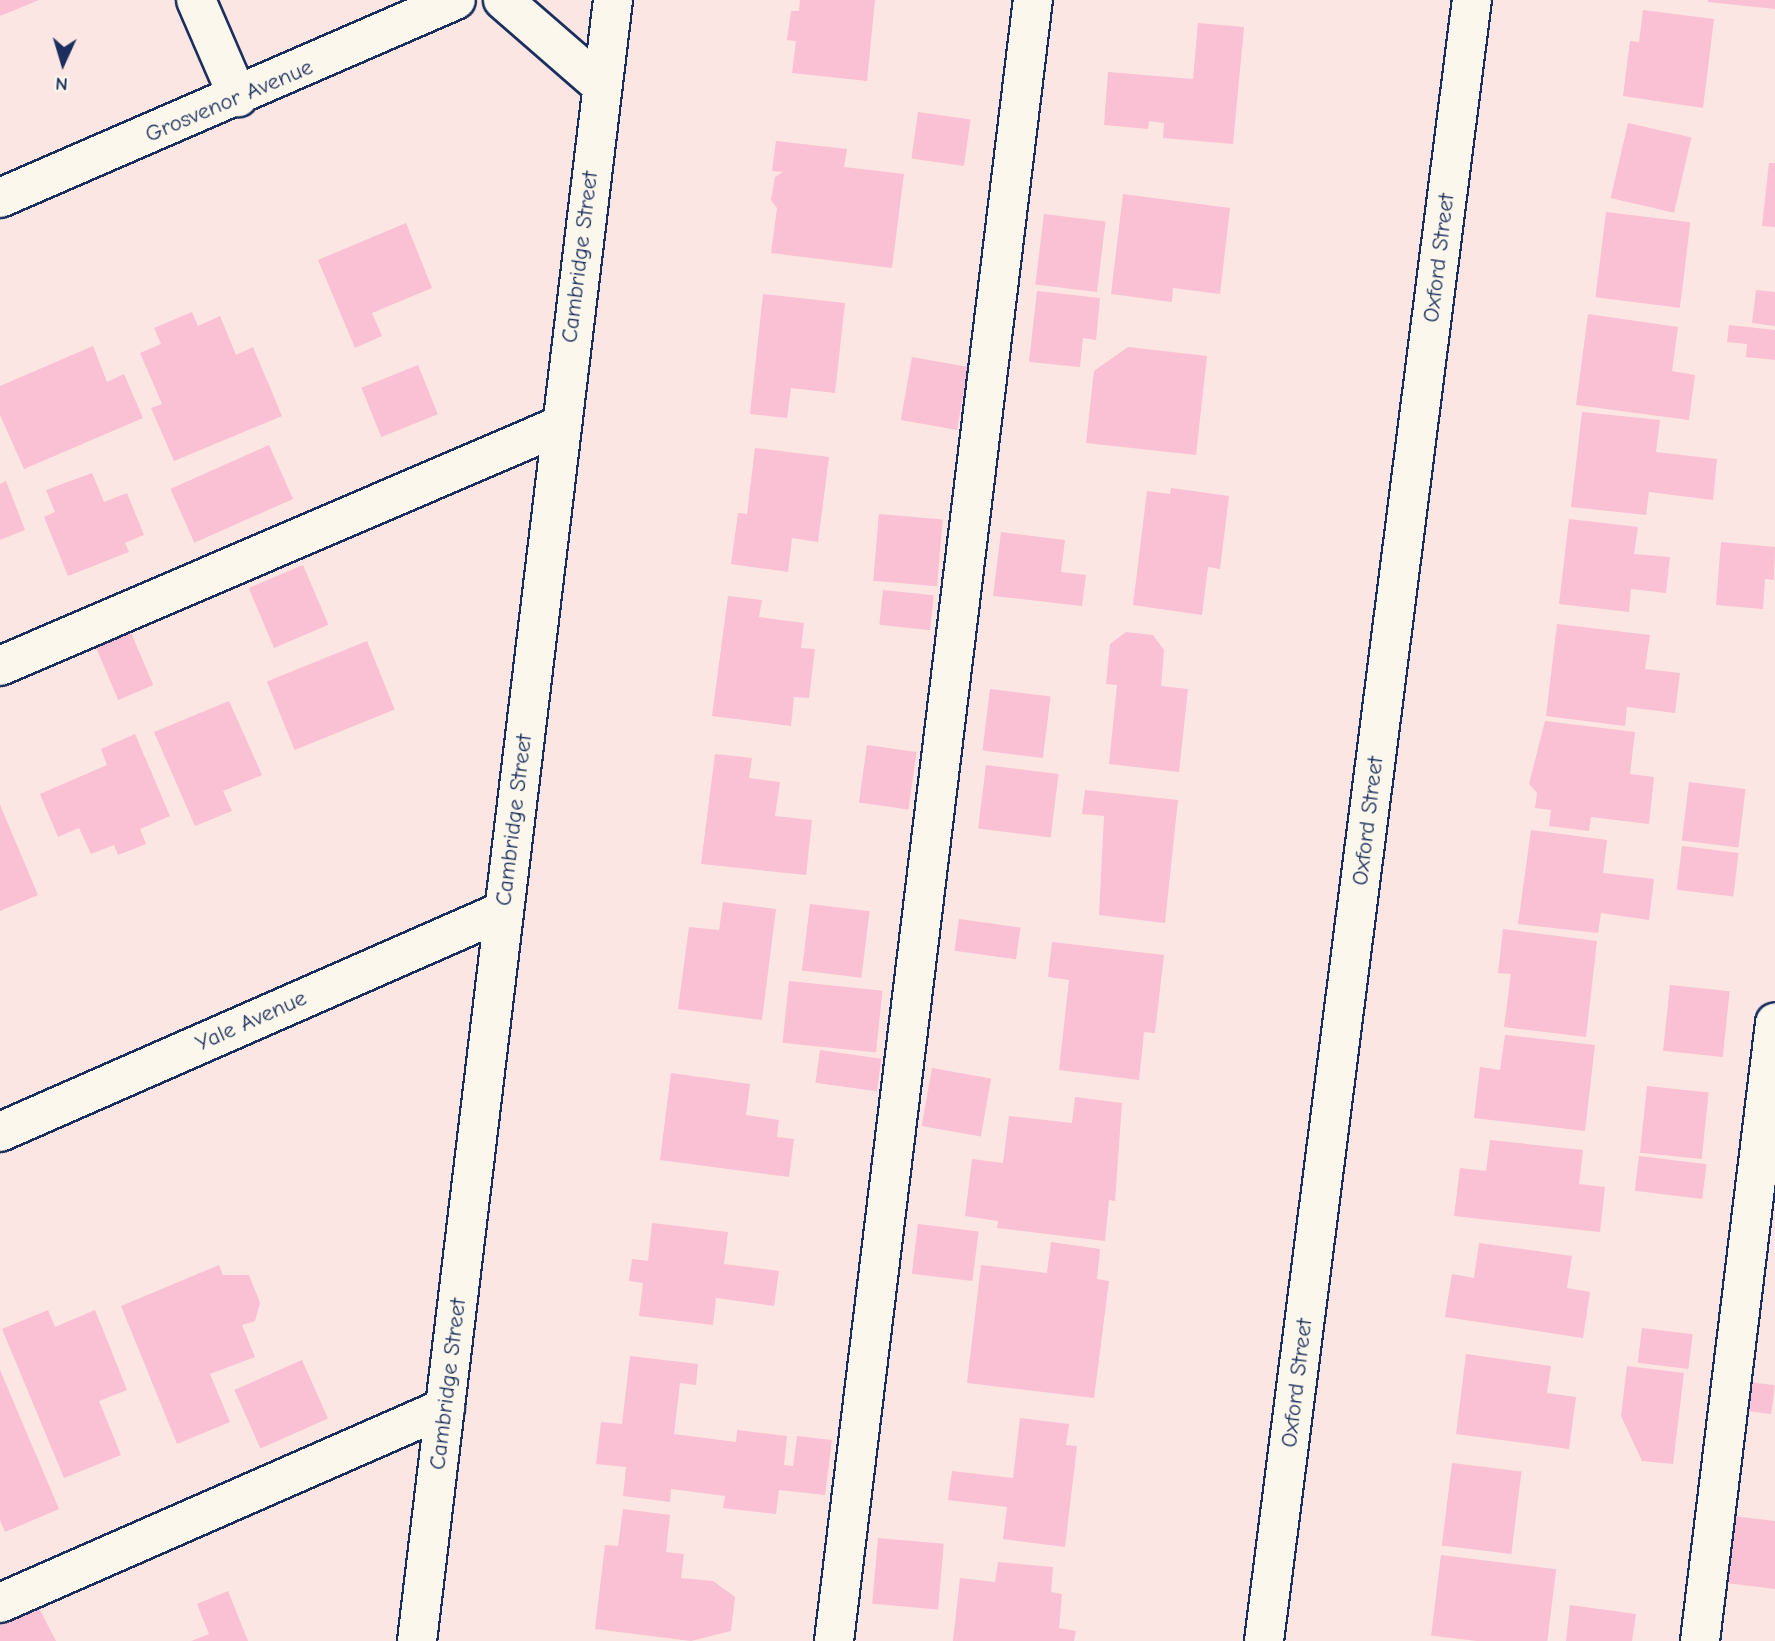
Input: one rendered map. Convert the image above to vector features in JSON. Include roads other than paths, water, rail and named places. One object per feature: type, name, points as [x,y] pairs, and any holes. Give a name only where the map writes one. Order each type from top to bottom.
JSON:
[{"type":"street","points":[[196,0],[238,97]]},
{"type":"street","name":"Grosvenor Avenue","points":[[0,198],[238,97],[456,0]]},
{"type":"street","points":[[503,0],[602,86]]},
{"type":"street","name":"Cambridge Street","points":[[417,1641],[559,426],[613,0]]},
{"type":"street","points":[[834,1641],[1033,0]]},
{"type":"street","name":"Oxford Street","points":[[1264,1641],[1472,0]]},
{"type":"street","points":[[0,666],[559,426]]},
{"type":"street","name":"Yale Avenue","points":[[0,1132],[503,911]]},
{"type":"street","points":[[1700,1641],[1775,1023]]},
{"type":"street","points":[[0,1603],[446,1408]]}]
